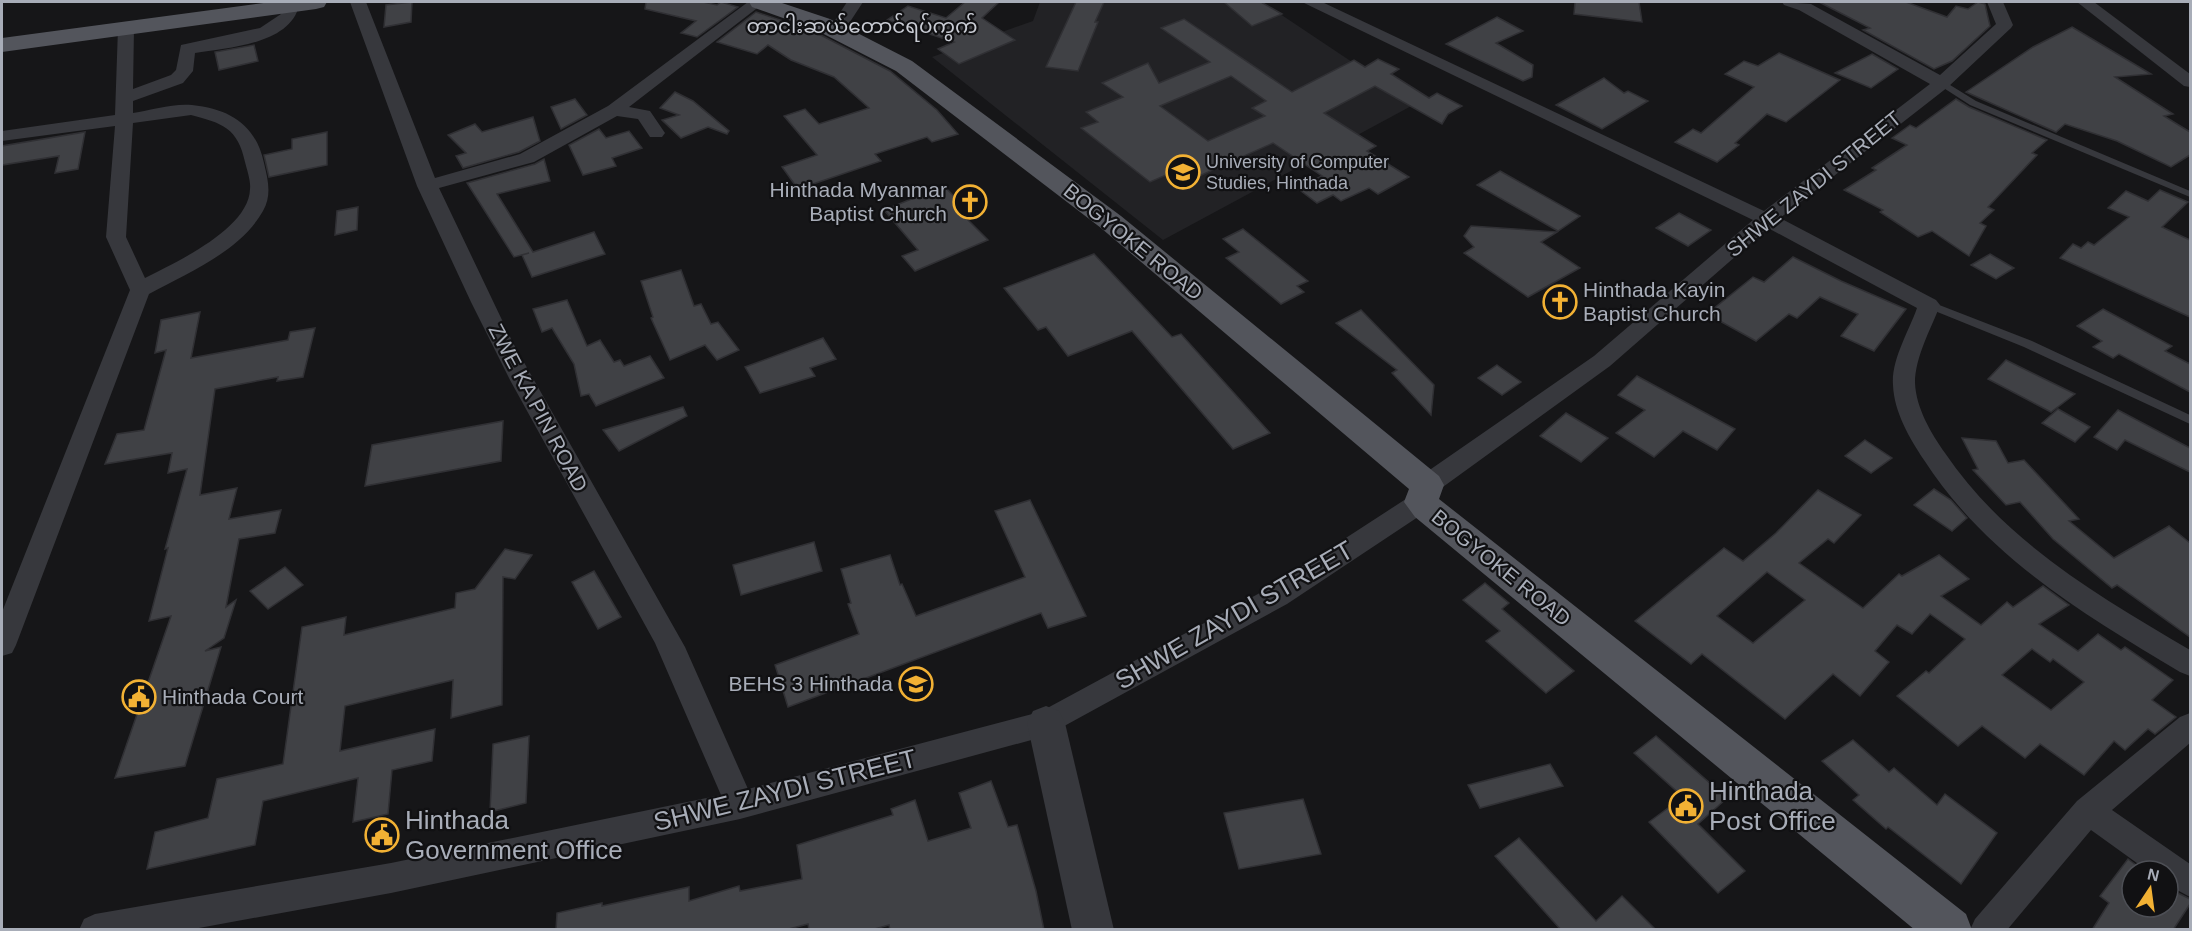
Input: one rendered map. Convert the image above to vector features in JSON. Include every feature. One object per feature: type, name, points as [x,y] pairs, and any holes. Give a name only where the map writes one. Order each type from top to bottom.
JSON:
[{"type":"main road","points":[[2,45],[316,2]]},
{"type":"main road","name":"BOGYOKE ROAD","points":[[759,2],[836,31],[904,66],[1111,222],[1424,493],[1950,930]]},
{"type":"street","name":"ZWE KA PIN ROAD","points":[[358,2],[427,186],[501,342],[564,460],[666,636],[740,805]]},
{"type":"street","points":[[427,186],[527,158],[614,110],[759,2]]},
{"type":"street","points":[[836,31],[855,2]]},
{"type":"street","points":[[1310,2],[1766,219],[1929,305],[1904,380],[1915,425],[1941,471],[1990,528],[2058,585],[2190,664]]},
{"type":"street","points":[[1790,2],[1805,7],[1942,83]]},
{"type":"street","name":"SHWE ZAYDI STREET","points":[[95,930],[391,878],[740,805],[1046,723],[1278,596],[1424,493],[1602,361],[1766,219],[1942,83],[2005,25],[1995,2]]},
{"type":"street","points":[[2085,2],[2190,82]]},
{"type":"street","points":[[123,99],[177,79],[184,72],[187,49],[265,32],[288,18],[292,12],[291,5]]},
{"type":"street","points":[[126,28],[124,119],[116,237],[140,290]]},
{"type":"street","points":[[2,136],[191,110],[222,118],[238,128],[251,146],[260,189],[254,210],[236,230],[209,252],[140,290],[2,645]]},
{"type":"street","points":[[614,110],[644,115],[656,133]]},
{"type":"street","points":[[1046,723],[1093,930]]},
{"type":"street","points":[[1986,930],[2088,811],[2190,726]]},
{"type":"street","points":[[2088,811],[2190,882]]},
{"type":"lane","points":[[1942,83],[1972,103],[2190,194]]},
{"type":"lane","points":[[1929,305],[2028,344],[2190,420]]},
{"type":"shaded area","name":"University of Computer Studies, Hinthada","points":[[1040,2],[1262,2],[1415,104],[1163,240],[932,57],[1033,21]]},
{"type":"building","points":[[412,2],[411,22],[384,27],[386,5]]},
{"type":"building","points":[[646,2],[703,2],[717,5],[721,2],[738,7],[697,37],[681,33],[696,21],[645,9]]},
{"type":"building","points":[[965,2],[999,2],[982,18],[1015,40],[959,64],[938,49],[954,42],[887,20],[908,6],[946,18]]},
{"type":"building","points":[[1076,2],[1104,2],[1078,71],[1046,67]]},
{"type":"building","points":[[1224,2],[1261,2],[1282,14],[1252,26]]},
{"type":"building","points":[[1575,2],[1639,2],[1642,22],[1574,14]]},
{"type":"building","points":[[1819,2],[1906,2],[1947,17],[1956,6],[1968,9],[1978,2],[1985,4],[1990,26],[1952,61],[1934,69],[1863,30],[1870,28]]},
{"type":"building","points":[[756,12],[813,31],[890,71],[937,110],[958,134],[932,142],[927,137],[875,154],[881,161],[798,189],[782,167],[817,155],[784,116],[805,109],[819,124],[869,108],[834,77],[791,60],[768,45],[757,54],[717,42]]},
{"type":"building","points":[[1497,17],[1523,31],[1496,43],[1533,65],[1532,77],[1523,81],[1446,44]]},
{"type":"building","points":[[1184,19],[1292,92],[1354,60],[1365,67],[1378,59],[1399,69],[1391,74],[1429,98],[1437,93],[1462,106],[1448,114],[1442,124],[1375,86],[1324,113],[1376,146],[1367,151],[1409,177],[1378,194],[1369,188],[1341,201],[1333,195],[1317,203],[1297,188],[1322,176],[1273,143],[1186,182],[1173,172],[1150,182],[1081,128],[1098,122],[1086,112],[1123,97],[1102,83],[1148,63],[1159,83],[1210,62],[1161,28]],"holes":[[[1231,76],[1266,101],[1252,108],[1265,116],[1208,141],[1160,106]]]},
{"type":"building","points":[[2072,27],[2151,74],[2115,77],[2173,114],[2164,116],[2190,132],[2190,155],[2171,167],[2117,141],[2065,124],[2056,132],[1966,92],[2033,47]]},
{"type":"building","points":[[254,45],[258,61],[219,70],[215,52]]},
{"type":"building","points":[[1779,53],[1840,80],[1786,122],[1767,114],[1735,143],[1739,145],[1717,162],[1675,142],[1693,129],[1701,133],[1754,87],[1725,74],[1744,61],[1758,66]]},
{"type":"building","points":[[1872,54],[1898,69],[1871,88],[1835,73]]},
{"type":"building","points":[[1604,78],[1624,93],[1628,91],[1648,101],[1602,129],[1556,105]]},
{"type":"building","points":[[675,92],[693,101],[729,131],[727,134],[708,127],[681,138],[662,120],[679,115],[660,108]]},
{"type":"building","points":[[575,99],[587,115],[561,129],[551,107]]},
{"type":"building","points":[[1956,99],[1969,107],[2047,140],[2032,153],[2037,155],[1988,207],[1994,210],[1980,223],[1986,226],[1969,256],[1932,231],[1918,237],[1880,212],[1883,210],[1844,190],[1876,170],[1872,168],[1907,145],[1892,138],[1910,125],[1916,128]]},
{"type":"building","points":[[533,117],[540,141],[519,152],[463,168],[456,156],[466,153],[448,135],[475,124],[482,132]]},
{"type":"building","points":[[599,129],[606,138],[629,131],[642,148],[612,158],[616,166],[583,175],[569,145]]},
{"type":"building","points":[[85,132],[78,169],[55,173],[59,156],[2,165],[2,146]]},
{"type":"building","points":[[327,132],[327,165],[269,177],[264,155],[292,149],[292,139]]},
{"type":"building","points":[[544,159],[550,181],[497,194],[533,252],[594,232],[605,254],[532,277],[522,255],[529,253],[514,257],[467,183],[535,164]]},
{"type":"building","points":[[1500,171],[1580,216],[1558,231],[1477,185]]},
{"type":"building","points":[[944,186],[973,216],[967,219],[988,240],[915,271],[902,256],[918,250],[884,210]]},
{"type":"building","points":[[2160,190],[2188,202],[2162,227],[2190,240],[2190,317],[2060,258],[2073,244],[2081,248],[2088,242],[2094,245],[2129,217],[2108,208],[2126,191],[2148,201]]},
{"type":"building","points":[[358,207],[357,230],[335,235],[337,211]]},
{"type":"building","points":[[1679,213],[1711,230],[1688,246],[1656,228]]},
{"type":"building","points":[[1471,226],[1557,232],[1541,242],[1580,268],[1528,297],[1464,253],[1474,247],[1464,236]]},
{"type":"building","points":[[1243,229],[1308,281],[1297,286],[1304,292],[1281,304],[1226,258],[1239,252],[1223,239]]},
{"type":"building","points":[[1094,254],[1172,337],[1181,334],[1270,433],[1233,449],[1132,331],[1068,356],[1046,327],[1038,330],[1004,288]]},
{"type":"building","points":[[1990,254],[2014,268],[1996,279],[1971,265]]},
{"type":"building","points":[[1793,257],[1906,309],[1874,351],[1841,336],[1858,314],[1820,297],[1797,318],[1789,314],[1756,341],[1707,314],[1753,277],[1764,282]]},
{"type":"building","points":[[681,270],[694,306],[701,304],[711,324],[718,322],[739,350],[717,360],[705,345],[670,360],[651,318],[653,317],[641,281]]},
{"type":"building","points":[[567,300],[587,346],[600,340],[614,362],[620,360],[624,366],[650,356],[664,378],[596,406],[589,394],[581,396],[574,364],[552,328],[542,332],[533,309]]},
{"type":"building","points":[[2103,309],[2172,346],[2165,351],[2190,364],[2190,392],[2119,354],[2113,358],[2093,347],[2102,341],[2077,326]]},
{"type":"building","points":[[1361,310],[1434,385],[1431,415],[1392,373],[1397,370],[1336,323]]},
{"type":"building","points":[[200,312],[191,358],[288,340],[290,332],[315,328],[303,377],[277,381],[278,377],[215,389],[200,495],[237,488],[229,519],[281,510],[275,533],[239,539],[226,607],[236,600],[224,638],[205,651],[221,647],[185,766],[115,778],[171,616],[149,621],[168,548],[165,549],[187,469],[168,473],[172,453],[105,464],[117,434],[144,430],[166,350],[155,353],[161,320]]},
{"type":"building","points":[[823,338],[836,359],[810,368],[815,376],[760,393],[745,367]]},
{"type":"building","points":[[2006,360],[2075,394],[2051,412],[1988,379]]},
{"type":"building","points":[[1497,365],[1521,382],[1502,395],[1478,378]]},
{"type":"building","points":[[1637,376],[1735,429],[1717,450],[1683,431],[1654,457],[1616,433],[1645,410],[1618,395]]},
{"type":"building","points":[[683,407],[687,416],[619,451],[603,430]]},
{"type":"building","points":[[2058,409],[2090,427],[2075,442],[2042,423]]},
{"type":"building","points":[[2118,410],[2190,448],[2190,472],[2125,440],[2117,450],[2094,437]]},
{"type":"building","points":[[1566,413],[1608,438],[1581,462],[1540,436]]},
{"type":"building","points":[[503,421],[501,461],[365,486],[372,445]]},
{"type":"building","points":[[1962,438],[1996,441],[2008,463],[2024,460],[2079,519],[2069,521],[2114,558],[2169,526],[2190,543],[2190,637],[2117,585],[2112,588],[2053,539],[2020,502],[2006,505],[1973,470],[1978,469]]},
{"type":"building","points":[[1865,440],[1892,458],[1871,473],[1845,456]]},
{"type":"building","points":[[1934,489],[1951,500],[1967,518],[1952,531],[1914,505]]},
{"type":"building","points":[[1818,490],[1861,515],[1834,543],[1828,539],[1799,563],[1863,608],[1899,574],[1902,576],[1939,555],[1969,579],[1941,596],[1981,625],[2007,602],[2013,607],[2043,586],[2069,605],[2039,624],[2078,651],[2098,634],[2121,650],[2125,647],[2173,680],[2152,700],[2176,717],[2155,734],[2148,729],[2125,750],[2114,741],[2084,775],[2040,744],[2025,758],[1982,726],[1958,746],[1897,696],[1926,671],[1929,673],[1965,639],[1930,614],[1912,634],[1897,625],[1875,651],[1889,662],[1860,696],[1833,674],[1785,719],[1702,654],[1691,664],[1635,621],[1724,548],[1743,561],[1776,533]],"holes":[[[1767,572],[1805,600],[1753,643],[1717,616]],[[2032,649],[2050,662],[2053,659],[2084,682],[2051,710],[2002,675]]]},
{"type":"building","points":[[1030,500],[1086,616],[1048,628],[1041,613],[788,707],[775,665],[859,634],[848,604],[851,603],[841,569],[890,555],[900,585],[902,584],[916,616],[1025,577],[995,511]]},
{"type":"building","points":[[814,542],[822,571],[741,595],[733,565]]},
{"type":"building","points":[[505,549],[532,555],[515,579],[503,577],[502,705],[451,718],[453,680],[345,706],[340,751],[435,729],[432,761],[392,770],[388,814],[353,822],[358,778],[263,801],[255,845],[147,869],[155,832],[208,818],[217,779],[283,764],[302,627],[346,617],[344,635],[455,608],[456,593],[475,589]]},
{"type":"building","points":[[285,567],[303,585],[268,609],[250,591]]},
{"type":"building","points":[[594,571],[621,617],[598,629],[572,582]]},
{"type":"building","points":[[1485,583],[1509,603],[1502,609],[1574,671],[1546,693],[1486,641],[1500,631],[1463,600]]},
{"type":"building","points":[[529,736],[526,803],[490,812],[493,744]]},
{"type":"building","points":[[1656,736],[1727,798],[1698,824],[1745,871],[1718,893],[1649,822],[1683,797],[1634,753]]},
{"type":"building","points":[[1853,740],[1889,772],[1894,768],[1937,805],[1945,794],[1997,833],[1961,884],[1888,827],[1886,829],[1853,800],[1859,795],[1822,761]]},
{"type":"building","points":[[1550,764],[1563,786],[1480,808],[1468,785]]},
{"type":"building","points":[[991,781],[1008,827],[1017,825],[1036,891],[1044,930],[890,930],[889,925],[871,930],[809,930],[808,924],[785,930],[556,930],[557,913],[602,903],[602,906],[689,887],[689,901],[739,886],[740,891],[802,879],[797,845],[893,815],[891,809],[915,800],[928,841],[971,828],[959,793]]},
{"type":"building","points":[[1303,799],[1321,854],[1239,869],[1224,813]]},
{"type":"building","points":[[1519,838],[1596,921],[1622,896],[1656,930],[1561,930],[1495,856]]},
{"type":"building","points":[[2120,870],[2120,919],[2180,919],[2180,894],[2190,899],[2190,904],[2173,930],[2092,930],[2109,903],[2100,896]]},
{"type":"place","name":"University of Computer Studies, Hinthada","points":[[1183,172]]},
{"type":"place","name":"Hinthada Myanmar Baptist Church","points":[[970,202]]},
{"type":"place","name":"Hinthada Kayin Baptist Church","points":[[1560,302]]},
{"type":"place","name":"BEHS 3 Hinthada","points":[[916,684]]},
{"type":"place","name":"Hinthada Court","points":[[139,697]]},
{"type":"place","name":"Hinthada Post Office","points":[[1686,806]]},
{"type":"place","name":"Hinthada Government Office","points":[[382,835]]},
{"type":"district","name":"တာငါးဆယ်တောင်ရပ်ကွက်","points":[[862,26]]}]
